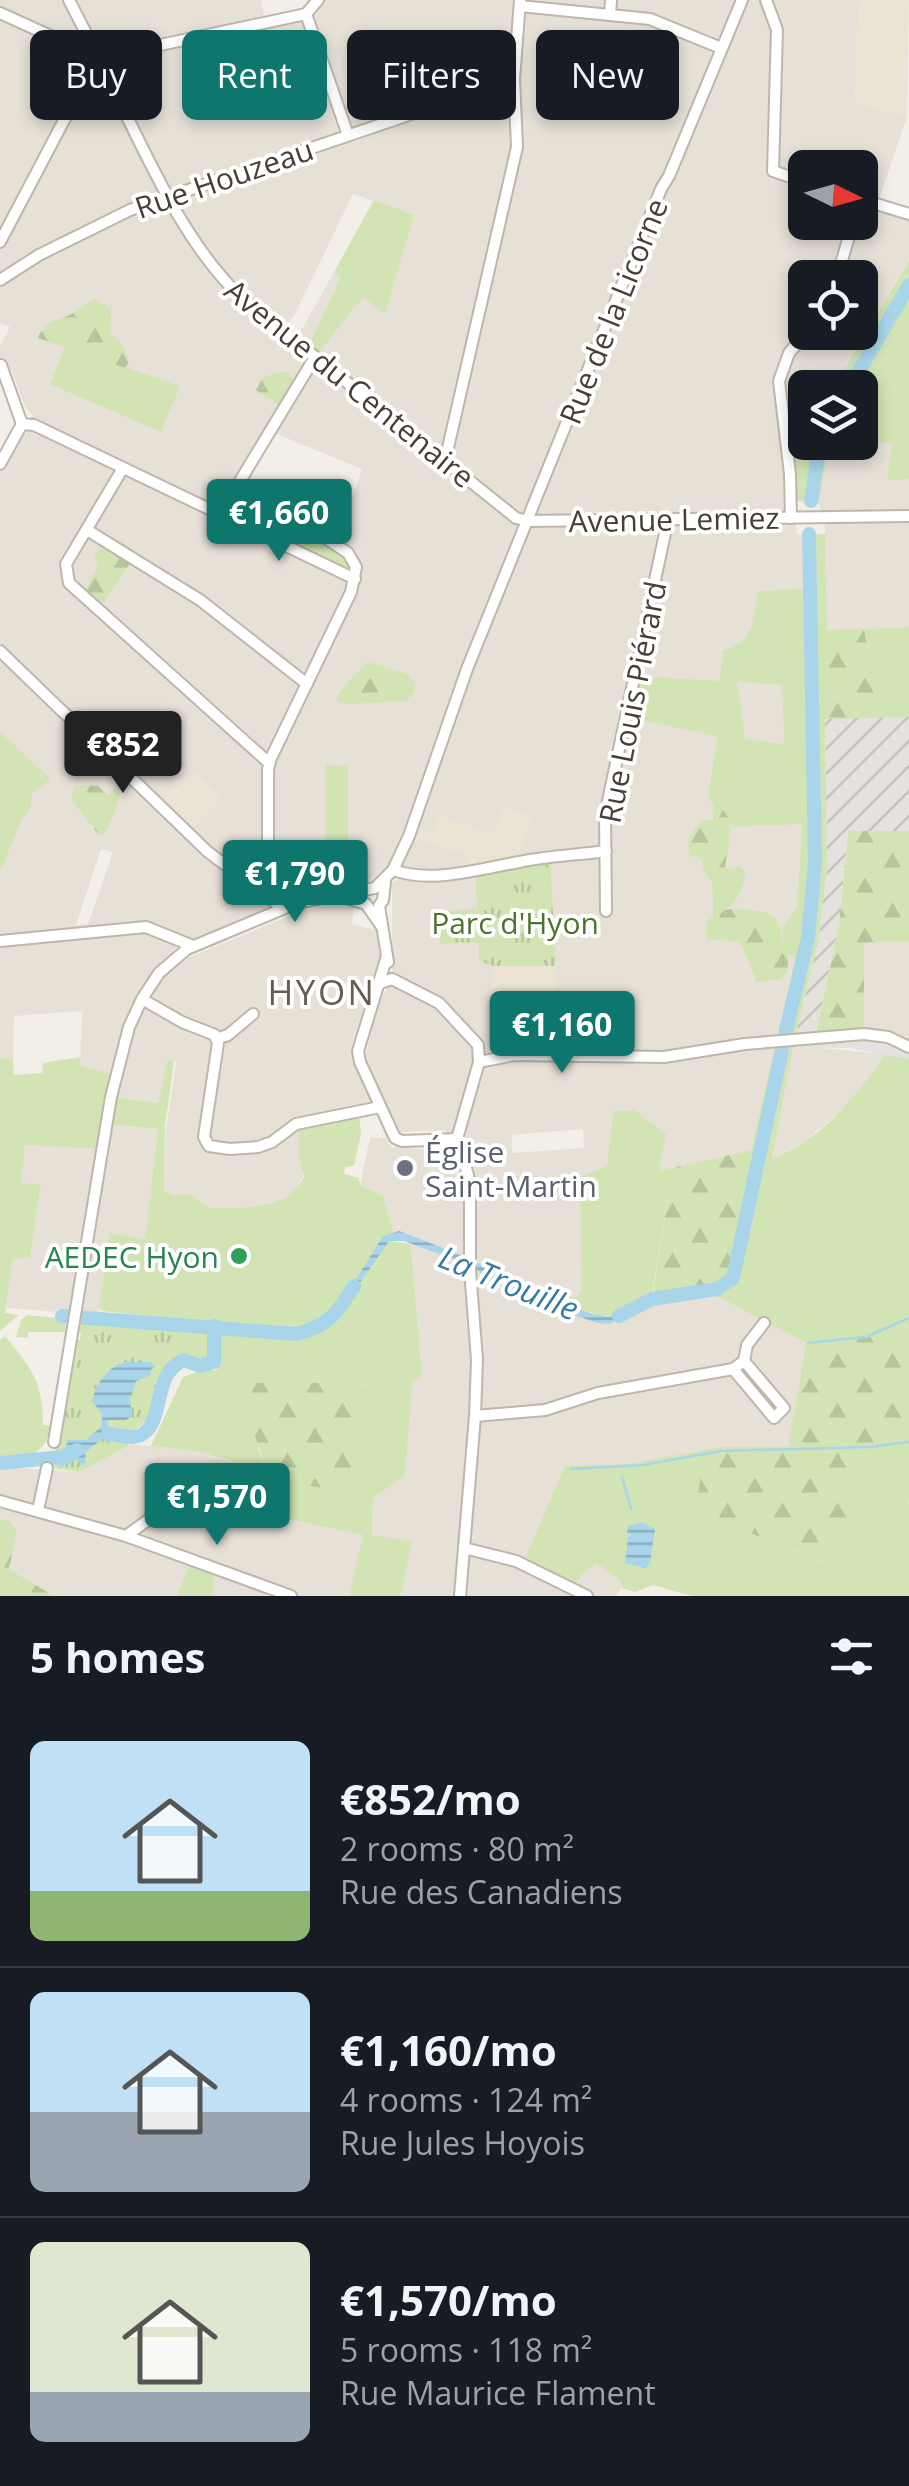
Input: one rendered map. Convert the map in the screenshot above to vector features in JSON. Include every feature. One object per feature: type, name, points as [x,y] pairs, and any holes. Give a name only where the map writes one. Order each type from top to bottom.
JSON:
[{"type":"street","points":[[69,0],[81,30]]},
{"type":"street","points":[[162,45],[306,14],[318,0]]},
{"type":"street","points":[[610,15],[612,0]]},
{"type":"street","name":"Rue de la Licorne","points":[[378,888],[393,870],[409,836],[467,670],[661,189],[670,176],[742,0]]},
{"type":"street","points":[[766,0],[778,30],[773,171],[788,176]]},
{"type":"street","points":[[516,54],[520,3],[650,19],[722,48]]},
{"type":"street","points":[[0,13],[42,30]]},
{"type":"street","points":[[306,14],[348,136]]},
{"type":"street","points":[[0,242],[65,120]]},
{"type":"street","name":"Avenue du Centenaire","points":[[130,120],[214,272],[516,518],[528,521]]},
{"type":"street","name":"Rue Houzeau","points":[[0,280],[113,217],[395,120]]},
{"type":"street","points":[[445,461],[517,147],[516,120]]},
{"type":"street","points":[[878,205],[909,214]]},
{"type":"street","points":[[792,350],[779,381],[792,518]]},
{"type":"street","points":[[220,514],[315,357]]},
{"type":"street","points":[[0,464],[22,424],[1,365]]},
{"type":"street","points":[[22,424],[34,425],[354,579]]},
{"type":"street","points":[[123,468],[66,564],[69,583],[269,763]]},
{"type":"street","points":[[242,482],[352,556],[356,563],[354,579],[269,763],[268,850],[253,886]]},
{"type":"street","name":"Avenue Lemiez","points":[[528,521],[909,516]]},
{"type":"street","name":"Rue Louis Piérard","points":[[393,870],[406,874],[462,874],[606,851],[605,816],[668,518]]},
{"type":"street","points":[[87,530],[200,600],[307,684]]},
{"type":"street","points":[[0,650],[208,852],[280,910]]},
{"type":"street","points":[[606,851],[606,911]]},
{"type":"street","points":[[54,1442],[118,1062],[142,999],[159,973],[193,946],[298,903],[378,888]]},
{"type":"street","points":[[339,896],[372,905],[383,900],[378,888]]},
{"type":"street","points":[[378,888],[365,895],[382,928],[390,981],[358,1051],[360,1062],[391,1133],[402,1141],[457,1139]]},
{"type":"street","points":[[0,941],[141,927],[164,932],[193,946]]},
{"type":"street","points":[[387,956],[390,981]]},
{"type":"street","points":[[390,981],[440,1003],[478,1045],[514,1055]]},
{"type":"street","points":[[142,999],[182,1022],[208,1031],[216,1039]]},
{"type":"street","points":[[216,1039],[228,1035],[253,1015]]},
{"type":"street","points":[[610,1027],[611,1056]]},
{"type":"street","points":[[479,1062],[514,1055],[664,1057],[776,1041],[871,1034],[909,1046]]},
{"type":"street","points":[[216,1039],[204,1137],[209,1146],[230,1150],[258,1147],[296,1124],[380,1107]]},
{"type":"street","points":[[460,1596],[476,1416],[477,1360],[468,1175],[457,1139],[479,1062],[478,1045]]},
{"type":"street","points":[[476,1416],[545,1410],[598,1393],[732,1369],[744,1361],[747,1344],[764,1323]]},
{"type":"street","points":[[732,1369],[774,1418],[784,1408],[744,1361]]},
{"type":"street","points":[[38,1510],[47,1468]]},
{"type":"street","points":[[0,1501],[126,1536],[291,1596]]},
{"type":"street","points":[[126,1536],[149,1517],[211,1505]]},
{"type":"street","points":[[464,1548],[516,1561],[587,1596]]},
{"type":"shaded area","points":[[0,0],[261,0],[265,21],[306,14],[318,0],[859,0],[855,103],[907,116],[878,203],[909,214],[909,259],[878,312],[878,260],[788,260],[788,350],[856,350],[844,370],[788,370],[788,420],[784,419],[791,518],[659,519],[638,658],[672,525],[796,524],[797,534],[802,535],[804,589],[735,648],[721,681],[783,685],[784,745],[717,736],[708,794],[714,808],[713,821],[702,869],[712,882],[713,914],[731,827],[802,823],[797,908],[783,951],[795,957],[751,1150],[659,1171],[637,1113],[613,1111],[607,1167],[580,1191],[583,1289],[575,1299],[547,1285],[531,1290],[464,1256],[393,1232],[383,1196],[360,1185],[370,1137],[386,1138],[390,1147],[463,1152],[462,1132],[456,1130],[447,1135],[446,1130],[396,1132],[365,1062],[374,1011],[392,979],[392,883],[406,875],[399,866],[399,858],[358,890],[348,893],[347,887],[268,888],[258,872],[244,872],[216,858],[250,893],[272,900],[280,910],[256,915],[176,947],[142,993],[187,1020],[150,994],[172,968],[190,957],[299,912],[323,907],[355,907],[351,924],[376,930],[380,958],[352,1044],[355,1064],[371,1101],[299,1124],[299,1158],[304,1173],[295,1192],[286,1199],[255,1207],[209,1208],[192,1194],[174,1196],[164,1191],[166,1131],[176,1062],[167,1060],[158,1103],[111,1097],[115,1075],[80,1066],[82,1011],[14,1016],[13,1060],[0,1057],[0,473],[17,439],[29,431],[32,415],[11,369],[0,364],[0,346],[10,327],[0,323]],"holes":[[[353,194],[414,215],[385,313],[363,297],[306,349],[341,277],[334,272],[296,340],[283,331]],[[272,432],[362,469],[337,545],[242,482]],[[503,807],[532,816],[515,862],[556,966],[556,1023],[502,1020],[502,1016],[492,1015],[493,966],[479,961],[480,943],[440,944],[439,918],[429,919],[429,912],[477,910],[475,872],[469,855],[409,836],[412,828],[433,835],[439,817],[493,834]],[[101,849],[112,852],[88,924],[76,925]],[[583,1129],[584,1148],[512,1153],[512,1135]]]},
{"type":"shaded area","points":[[859,0],[909,0],[907,116],[855,103]]},
{"type":"shaded area","points":[[878,442],[892,442],[888,481],[909,479],[909,627],[827,630],[825,527],[819,503],[825,460],[878,460]]},
{"type":"shaded area","points":[[909,717],[909,831],[848,831],[839,925],[815,1037],[795,1039],[818,942],[827,869],[825,718]]},
{"type":"shaded area","points":[[194,770],[222,797],[189,833],[160,804]]},
{"type":"shaded area","points":[[503,806],[532,816],[515,862],[463,873],[468,855],[409,836],[412,828],[432,835],[439,816],[493,834]]},
{"type":"shaded area","points":[[909,941],[909,1042],[863,1028],[864,943]]},
{"type":"shaded area","points":[[493,966],[556,966],[556,1023],[492,1016]]},
{"type":"shaded area","points":[[864,1034],[909,1047],[909,1059],[850,1048],[823,1048],[821,1037]]},
{"type":"shaded area","points":[[821,1037],[823,1048],[885,1054],[854,1100],[805,1141],[772,1160],[795,1039]]},
{"type":"shaded area","points":[[105,1124],[158,1129],[145,1239],[97,1315],[6,1308],[13,1259],[30,1257],[40,1191],[20,1183],[25,1145]]},
{"type":"shaded area","points":[[411,1239],[595,1320],[652,1299],[709,1292],[806,1343],[788,1446],[720,1447],[627,1464],[565,1467],[579,1576],[597,1562],[621,1581],[622,1588],[616,1596],[401,1596],[412,1543],[372,1535],[373,1497],[412,1382],[422,1376]]},
{"type":"shaded area","points":[[131,1444],[199,1452],[232,1462],[225,1507],[364,1535],[349,1596],[291,1596],[268,1587],[265,1596],[212,1596],[216,1569],[192,1561],[177,1596],[54,1596],[9,1569],[17,1530],[9,1521],[0,1520],[0,1467],[80,1472]]},
{"type":"green space","points":[[374,200],[414,215],[385,314],[363,297],[315,357],[306,350],[341,277],[334,272]]},
{"type":"green space","points":[[909,260],[909,479],[887,481],[892,443],[878,442],[878,370],[844,370],[856,350],[878,350],[878,312]]},
{"type":"green space","points":[[96,299],[111,309],[110,333],[124,346],[129,362],[125,368],[38,338],[48,324]]},
{"type":"green space","points":[[65,347],[180,386],[161,432],[50,384]]},
{"type":"green space","points":[[281,372],[296,380],[280,406],[256,390],[263,377]]},
{"type":"green space","points":[[792,460],[826,460],[819,503],[796,501]]},
{"type":"green space","points":[[242,482],[356,563],[348,576],[220,514]]},
{"type":"green space","points":[[825,534],[827,630],[909,627],[909,717],[825,719],[827,869],[818,942],[772,1159],[790,1151],[836,1116],[885,1054],[909,1059],[909,1318],[866,1337],[806,1343],[709,1292],[736,1269],[759,1148],[751,1150],[795,958],[782,951],[783,928],[797,908],[802,824],[731,827],[725,869],[740,866],[745,872],[744,879],[731,905],[713,915],[712,882],[702,869],[702,860],[690,855],[688,838],[702,820],[713,820],[714,808],[708,795],[717,736],[626,717],[635,676],[720,681],[723,650],[747,636],[758,591],[804,589],[802,535]],"holes":[[[737,682],[782,685],[784,744],[745,739]]]},
{"type":"green space","points":[[109,548],[131,562],[103,604],[86,589],[99,565],[94,557],[100,549]]},
{"type":"green space","points":[[864,629],[878,717],[828,718],[827,630]]},
{"type":"green space","points":[[367,662],[408,674],[415,684],[414,693],[406,701],[338,702],[336,696]]},
{"type":"green space","points":[[0,732],[51,779],[32,793],[30,810],[22,818],[0,872]]},
{"type":"green space","points":[[326,765],[348,766],[348,842],[326,842]]},
{"type":"green space","points":[[98,786],[108,795],[116,788],[119,791],[117,807],[104,835],[98,834],[71,799],[75,788]]},
{"type":"green space","points":[[720,807],[729,820],[730,836],[725,870],[712,882],[702,869],[702,860],[690,855],[688,838],[702,820],[713,820],[714,808]]},
{"type":"green space","points":[[848,831],[909,831],[909,941],[864,943],[864,1034],[815,1037],[839,925]]},
{"type":"green space","name":"Parc d'Hyon","points":[[550,858],[556,966],[493,966],[479,961],[479,943],[440,944],[439,919],[429,919],[429,912],[477,909],[475,872]]},
{"type":"green space","points":[[729,909],[762,912],[775,920],[782,937],[782,951],[789,954],[787,972],[781,979],[757,982],[740,941],[707,940],[706,924],[713,915]]},
{"type":"green space","points":[[0,1057],[13,1060],[14,1075],[42,1073],[43,1063],[80,1057],[81,1066],[115,1075],[111,1097],[158,1103],[167,1060],[174,1061],[165,1126],[164,1191],[192,1194],[209,1208],[263,1205],[287,1196],[304,1176],[299,1157],[299,1124],[359,1116],[361,1134],[354,1166],[345,1167],[344,1174],[359,1178],[360,1185],[383,1196],[394,1235],[387,1237],[369,1268],[389,1241],[411,1244],[422,1376],[412,1382],[405,1475],[373,1498],[372,1535],[412,1542],[401,1596],[349,1596],[363,1535],[224,1506],[232,1461],[151,1446],[183,1377],[217,1370],[218,1330],[231,1324],[102,1311],[99,1306],[110,1233],[145,1239],[158,1129],[106,1124],[102,1149],[25,1145],[21,1183],[41,1185],[30,1257],[13,1259],[5,1313],[19,1315],[0,1331]],"holes":[[[257,1447],[353,1492],[262,1477],[264,1461]]]},
{"type":"green space","points":[[634,1110],[666,1134],[659,1171],[676,1167],[652,1295],[600,1316],[531,1290],[547,1285],[575,1298],[582,1289],[580,1191],[585,1175],[607,1166],[613,1111]]},
{"type":"green space","points":[[760,1148],[733,1278],[717,1289],[652,1299],[676,1167]]},
{"type":"green space","points":[[27,1315],[66,1319],[65,1332],[28,1332],[28,1338],[16,1337],[21,1320]]},
{"type":"green space","points":[[909,1318],[909,1505],[900,1453],[849,1456],[856,1515],[827,1563],[737,1528],[693,1526],[704,1455],[790,1449],[806,1343],[866,1337]]},
{"type":"green space","points":[[79,1319],[212,1331],[213,1358],[201,1364],[186,1358],[168,1365],[155,1404],[145,1421],[130,1432],[128,1446],[80,1472],[50,1468],[62,1430],[74,1339],[80,1340],[81,1333],[75,1332]]},
{"type":"green space","points":[[5,1336],[34,1376],[41,1397],[43,1425],[51,1426],[45,1443],[34,1453],[0,1460],[0,1340]]},
{"type":"green space","points":[[252,1383],[355,1383],[363,1391],[360,1485],[353,1493],[262,1478],[264,1461],[250,1423]]},
{"type":"green space","points":[[720,1447],[791,1449],[704,1455],[737,1528],[826,1563],[856,1515],[848,1456],[900,1453],[909,1505],[909,1596],[692,1596],[653,1585],[635,1592],[622,1588],[621,1581],[597,1563],[580,1576],[574,1588],[523,1564],[565,1466],[627,1464]]},
{"type":"green space","points":[[0,1519],[9,1521],[17,1530],[9,1569],[54,1596],[0,1596]]},
{"type":"green space","points":[[191,1561],[216,1569],[212,1596],[177,1596]]},
{"type":"water","points":[[399,1231],[464,1256],[464,1263],[404,1241],[389,1241],[346,1303],[343,1300],[383,1236]]},
{"type":"water","points":[[475,1261],[503,1277],[593,1314],[608,1317],[634,1301],[636,1310],[609,1324],[597,1323],[499,1285],[474,1267]]},
{"type":"water","points":[[125,1362],[150,1362],[155,1366],[151,1375],[136,1381],[130,1400],[132,1416],[108,1420],[107,1426],[128,1431],[126,1439],[104,1437],[86,1452],[81,1466],[78,1459],[59,1468],[68,1440],[86,1440],[102,1426],[102,1414],[92,1401],[94,1394],[108,1372]]},
{"type":"water","points":[[642,1522],[655,1529],[646,1568],[625,1563],[631,1534],[627,1533],[628,1526]]},
{"type":"waterway","name":"La Trouille","points":[[859,370],[909,285]]},
{"type":"waterway","name":"La Trouille","points":[[811,501],[817,460]]},
{"type":"waterway","name":"La Trouille","points":[[786,1030],[808,938],[815,863],[809,534]]},
{"type":"waterway","name":"La Trouille","points":[[619,1316],[652,1299],[717,1289],[733,1278],[782,1050]]},
{"type":"waterway","name":"La Trouille","points":[[62,1316],[296,1334],[331,1318],[354,1286]]},
{"type":"waterway","points":[[808,1343],[866,1337],[909,1318]]},
{"type":"waterway","name":"La Trouille","points":[[108,1434],[141,1435],[154,1419],[162,1386],[174,1367],[184,1360],[200,1366],[214,1362],[214,1326]]},
{"type":"waterway","points":[[571,1469],[643,1465],[721,1451],[870,1447],[909,1442]]},
{"type":"waterway","name":"La Trouille","points":[[0,1463],[62,1457],[77,1450]]},
{"type":"waterway","points":[[622,1477],[631,1509]]},
{"type":"place","name":"Église Saint-Martin","points":[[405,1168]]},
{"type":"place","name":"AEDEC Hyon","points":[[239,1256]]},
{"type":"district","name":"HYON","points":[[322,991]]}]
